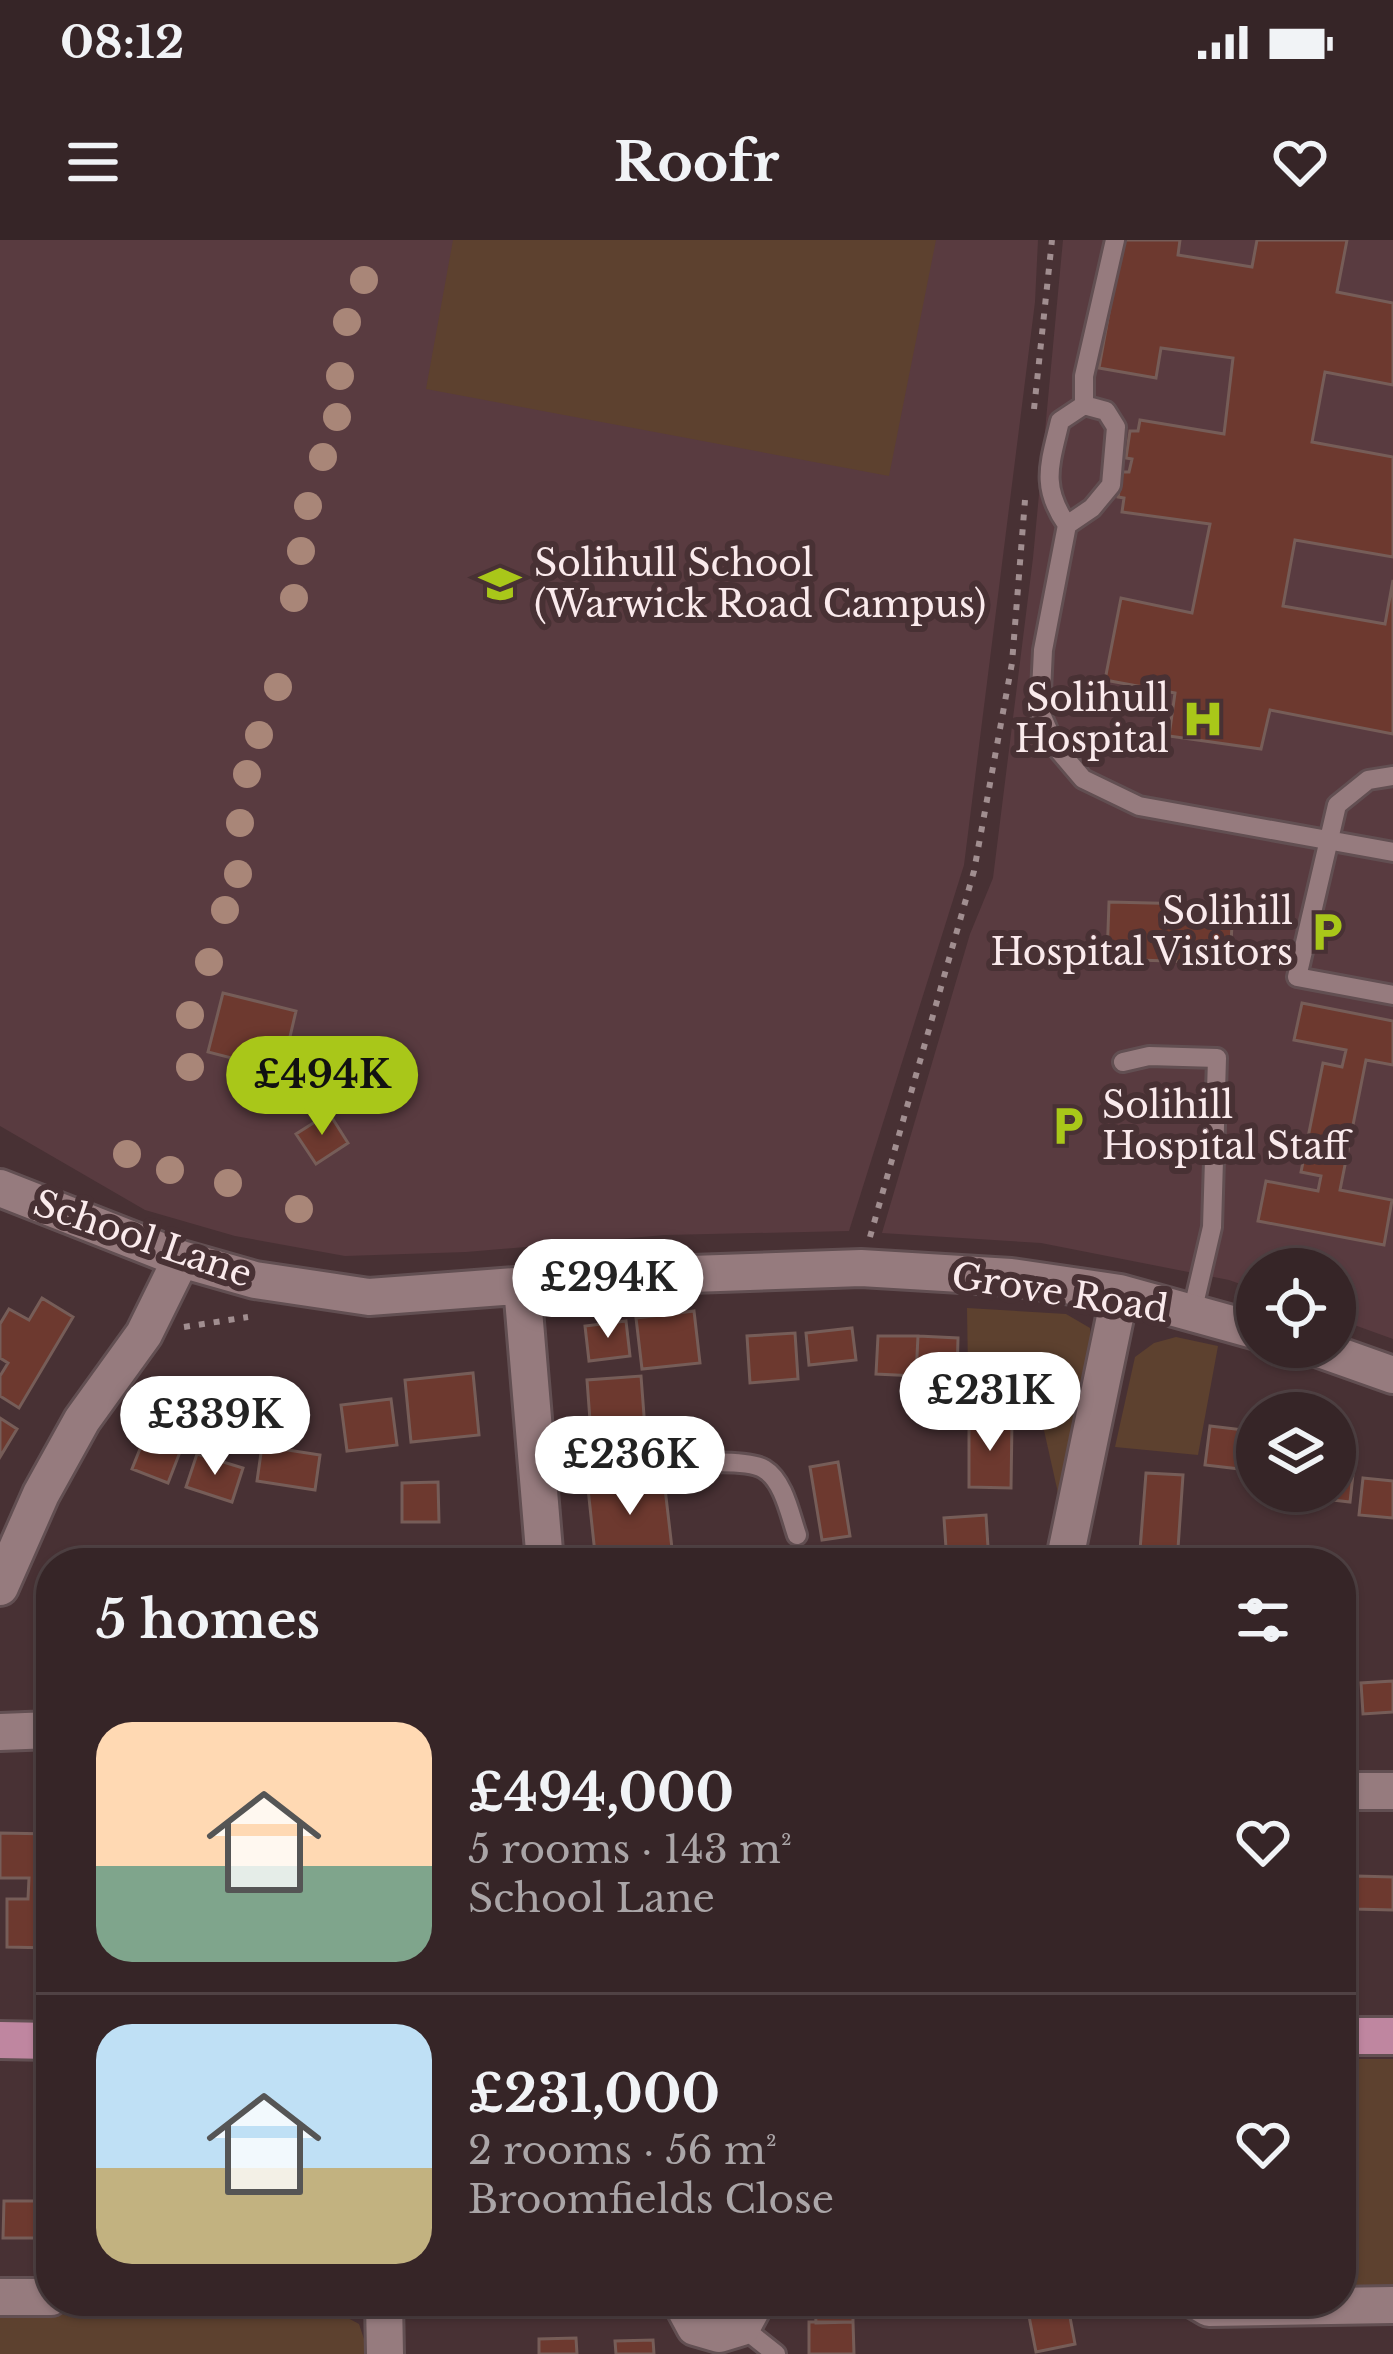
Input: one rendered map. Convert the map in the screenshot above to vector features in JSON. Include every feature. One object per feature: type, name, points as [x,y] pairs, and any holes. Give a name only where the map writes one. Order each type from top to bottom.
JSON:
[{"type":"highway","points":[[1356,2036],[1393,2036]]},
{"type":"highway","points":[[0,2040],[36,2041]]},
{"type":"street","name":"School Lane","points":[[0,1188],[181,1259],[255,1280],[369,1297],[662,1275],[861,1268]]},
{"type":"street","points":[[0,1587],[40,1493],[82,1420],[144,1334],[181,1259]]},
{"type":"street","name":"Grove Road","points":[[861,1268],[1011,1277],[1120,1293],[1236,1325]]},
{"type":"street","points":[[522,1286],[544,1548]]},
{"type":"street","points":[[1067,1548],[1120,1293]]},
{"type":"street","points":[[1356,1362],[1393,1375]]},
{"type":"street","points":[[0,1732],[36,1731]]},
{"type":"street","points":[[1356,1791],[1393,1791]]},
{"type":"street","points":[[0,2297],[36,2297]]},
{"type":"street","points":[[1356,2306],[1393,2305]]},
{"type":"street","points":[[384,2316],[385,2354]]},
{"type":"street","points":[[687,2316],[706,2332],[719,2335],[747,2316]]},
{"type":"lane","points":[[1084,405],[1084,376],[1115,240]]},
{"type":"lane","points":[[1067,525],[1054,506],[1047,477],[1060,421],[1084,405],[1106,411],[1116,427],[1112,485],[1092,508],[1067,525],[1043,650],[1040,712],[1055,746],[1082,779],[1139,806],[1393,852]]},
{"type":"lane","points":[[1393,776],[1368,780],[1337,805],[1297,977],[1393,994]]},
{"type":"lane","points":[[1123,1062],[1149,1056],[1216,1058],[1212,1227],[1192,1313]]},
{"type":"lane","points":[[538,1478],[747,1463],[765,1469],[780,1488],[797,1535]]},
{"type":"lane","points":[[751,2316],[776,2354]]},
{"type":"path","points":[[1034,413],[1052,240]]},
{"type":"path","points":[[861,1268],[974,871],[1012,663],[1027,479]]},
{"type":"shaded area","name":"Solihull School (Warwick Road Campus)","points":[[0,240],[1038,240],[1035,302],[964,865],[849,1231],[665,1235],[466,1252],[345,1256],[235,1236],[145,1210],[0,1126]]},
{"type":"shaded area","points":[[453,240],[936,240],[889,476],[426,389]]},
{"type":"shaded area","name":"Solihull Hospital","points":[[1063,240],[1393,240],[1393,1339],[1356,1326],[1356,1248],[1236,1248],[1236,1282],[1041,1243],[882,1233],[970,934],[993,878],[1033,558]]},
{"type":"shaded area","points":[[967,1308],[1066,1314],[1090,1328],[1093,1353],[1058,1493],[1037,1399],[1001,1397],[993,1375],[968,1370]]},
{"type":"shaded area","points":[[1176,1337],[1218,1346],[1198,1455],[1115,1447],[1135,1357],[1154,1343]]},
{"type":"shaded area","points":[[1356,2059],[1393,2059],[1393,2284],[1356,2292]]},
{"type":"shaded area","points":[[0,2315],[344,2316],[359,2324],[369,2354],[0,2354]]},
{"type":"building","name":"Solihull Hospital","points":[[1122,240],[1180,240],[1178,255],[1252,267],[1257,240],[1347,240],[1337,292],[1393,303],[1393,385],[1325,372],[1312,442],[1393,457],[1393,557],[1295,540],[1283,606],[1385,624],[1393,580],[1393,734],[1270,710],[1261,749],[1169,736],[1175,693],[1105,680],[1121,598],[1192,613],[1210,524],[1122,512],[1124,498],[1118,497],[1122,472],[1129,472],[1132,459],[1126,458],[1130,431],[1138,431],[1140,420],[1224,434],[1233,358],[1161,348],[1156,378],[1099,368]]},
{"type":"building","points":[[1109,902],[1233,905],[1230,963],[1107,959]]},
{"type":"building","points":[[223,993],[296,1011],[282,1071],[208,1052]]},
{"type":"building","points":[[1302,1003],[1393,1021],[1393,1065],[1366,1060],[1340,1190],[1392,1200],[1384,1245],[1258,1221],[1266,1181],[1318,1191],[1321,1176],[1301,1172],[1323,1063],[1342,1067],[1346,1050],[1294,1040]]},
{"type":"building","points":[[329,1113],[348,1143],[316,1164],[296,1134]]},
{"type":"building","points":[[42,1298],[73,1317],[19,1408],[0,1396],[0,1376],[8,1363],[0,1358],[0,1324],[9,1309],[29,1320]]},
{"type":"building","points":[[694,1311],[700,1363],[642,1369],[636,1318]]},
{"type":"building","points":[[626,1321],[630,1356],[589,1361],[585,1326]]},
{"type":"building","points":[[852,1328],[856,1360],[809,1365],[806,1333]]},
{"type":"building","points":[[795,1333],[798,1379],[750,1383],[747,1336]]},
{"type":"building","points":[[878,1336],[918,1336],[916,1376],[876,1374]]},
{"type":"building","points":[[918,1336],[958,1338],[957,1377],[916,1376]]},
{"type":"building","points":[[473,1373],[479,1435],[411,1442],[405,1380]]},
{"type":"building","points":[[641,1376],[646,1442],[592,1447],[587,1380]]},
{"type":"building","points":[[391,1399],[397,1445],[347,1451],[341,1405]]},
{"type":"building","points":[[0,1418],[17,1429],[0,1457]]},
{"type":"building","points":[[969,1421],[1012,1421],[1011,1488],[969,1487]]},
{"type":"building","points":[[1210,1426],[1236,1429],[1236,1469],[1205,1465]]},
{"type":"building","points":[[144,1439],[180,1452],[168,1483],[132,1469]]},
{"type":"building","points":[[262,1446],[320,1455],[315,1490],[257,1481]]},
{"type":"building","points":[[197,1454],[243,1468],[232,1502],[186,1487]]},
{"type":"building","points":[[838,1462],[850,1536],[822,1540],[810,1467]]},
{"type":"building","points":[[663,1471],[672,1548],[594,1548],[587,1479]]},
{"type":"building","points":[[1146,1473],[1183,1475],[1178,1548],[1140,1548]]},
{"type":"building","points":[[1363,1478],[1393,1481],[1393,1518],[1359,1515]]},
{"type":"building","points":[[438,1482],[439,1522],[402,1522],[402,1483]]},
{"type":"building","points":[[986,1515],[988,1548],[946,1548],[944,1518]]},
{"type":"building","points":[[1393,1681],[1393,1712],[1363,1714],[1361,1683]]},
{"type":"building","points":[[0,1833],[36,1834],[36,1948],[7,1947],[7,1899],[28,1899],[29,1878],[0,1878]]},
{"type":"building","points":[[1356,1876],[1393,1877],[1393,1910],[1356,1909]]},
{"type":"building","points":[[4,2201],[36,2201],[36,2238],[3,2238]]},
{"type":"building","points":[[816,2316],[853,2316],[853,2322],[816,2323]]},
{"type":"building","points":[[1029,2316],[1070,2316],[1075,2344],[1036,2352]]},
{"type":"building","points":[[809,2322],[853,2322],[854,2354],[809,2354]]},
{"type":"building","points":[[576,2338],[577,2354],[539,2354],[539,2339]]},
{"type":"building","points":[[653,2340],[654,2354],[616,2354],[615,2341]]},
{"type":"place","name":"Solihull School (Warwick Road Campus)","points":[[500,584]]},
{"type":"place","name":"Solihull Hospital","points":[[1203,719]]},
{"type":"place","name":"Solihill Hospital Visitors","points":[[1327,932]]},
{"type":"place","name":"Solihill Hospital Staff","points":[[1068,1126]]}]
